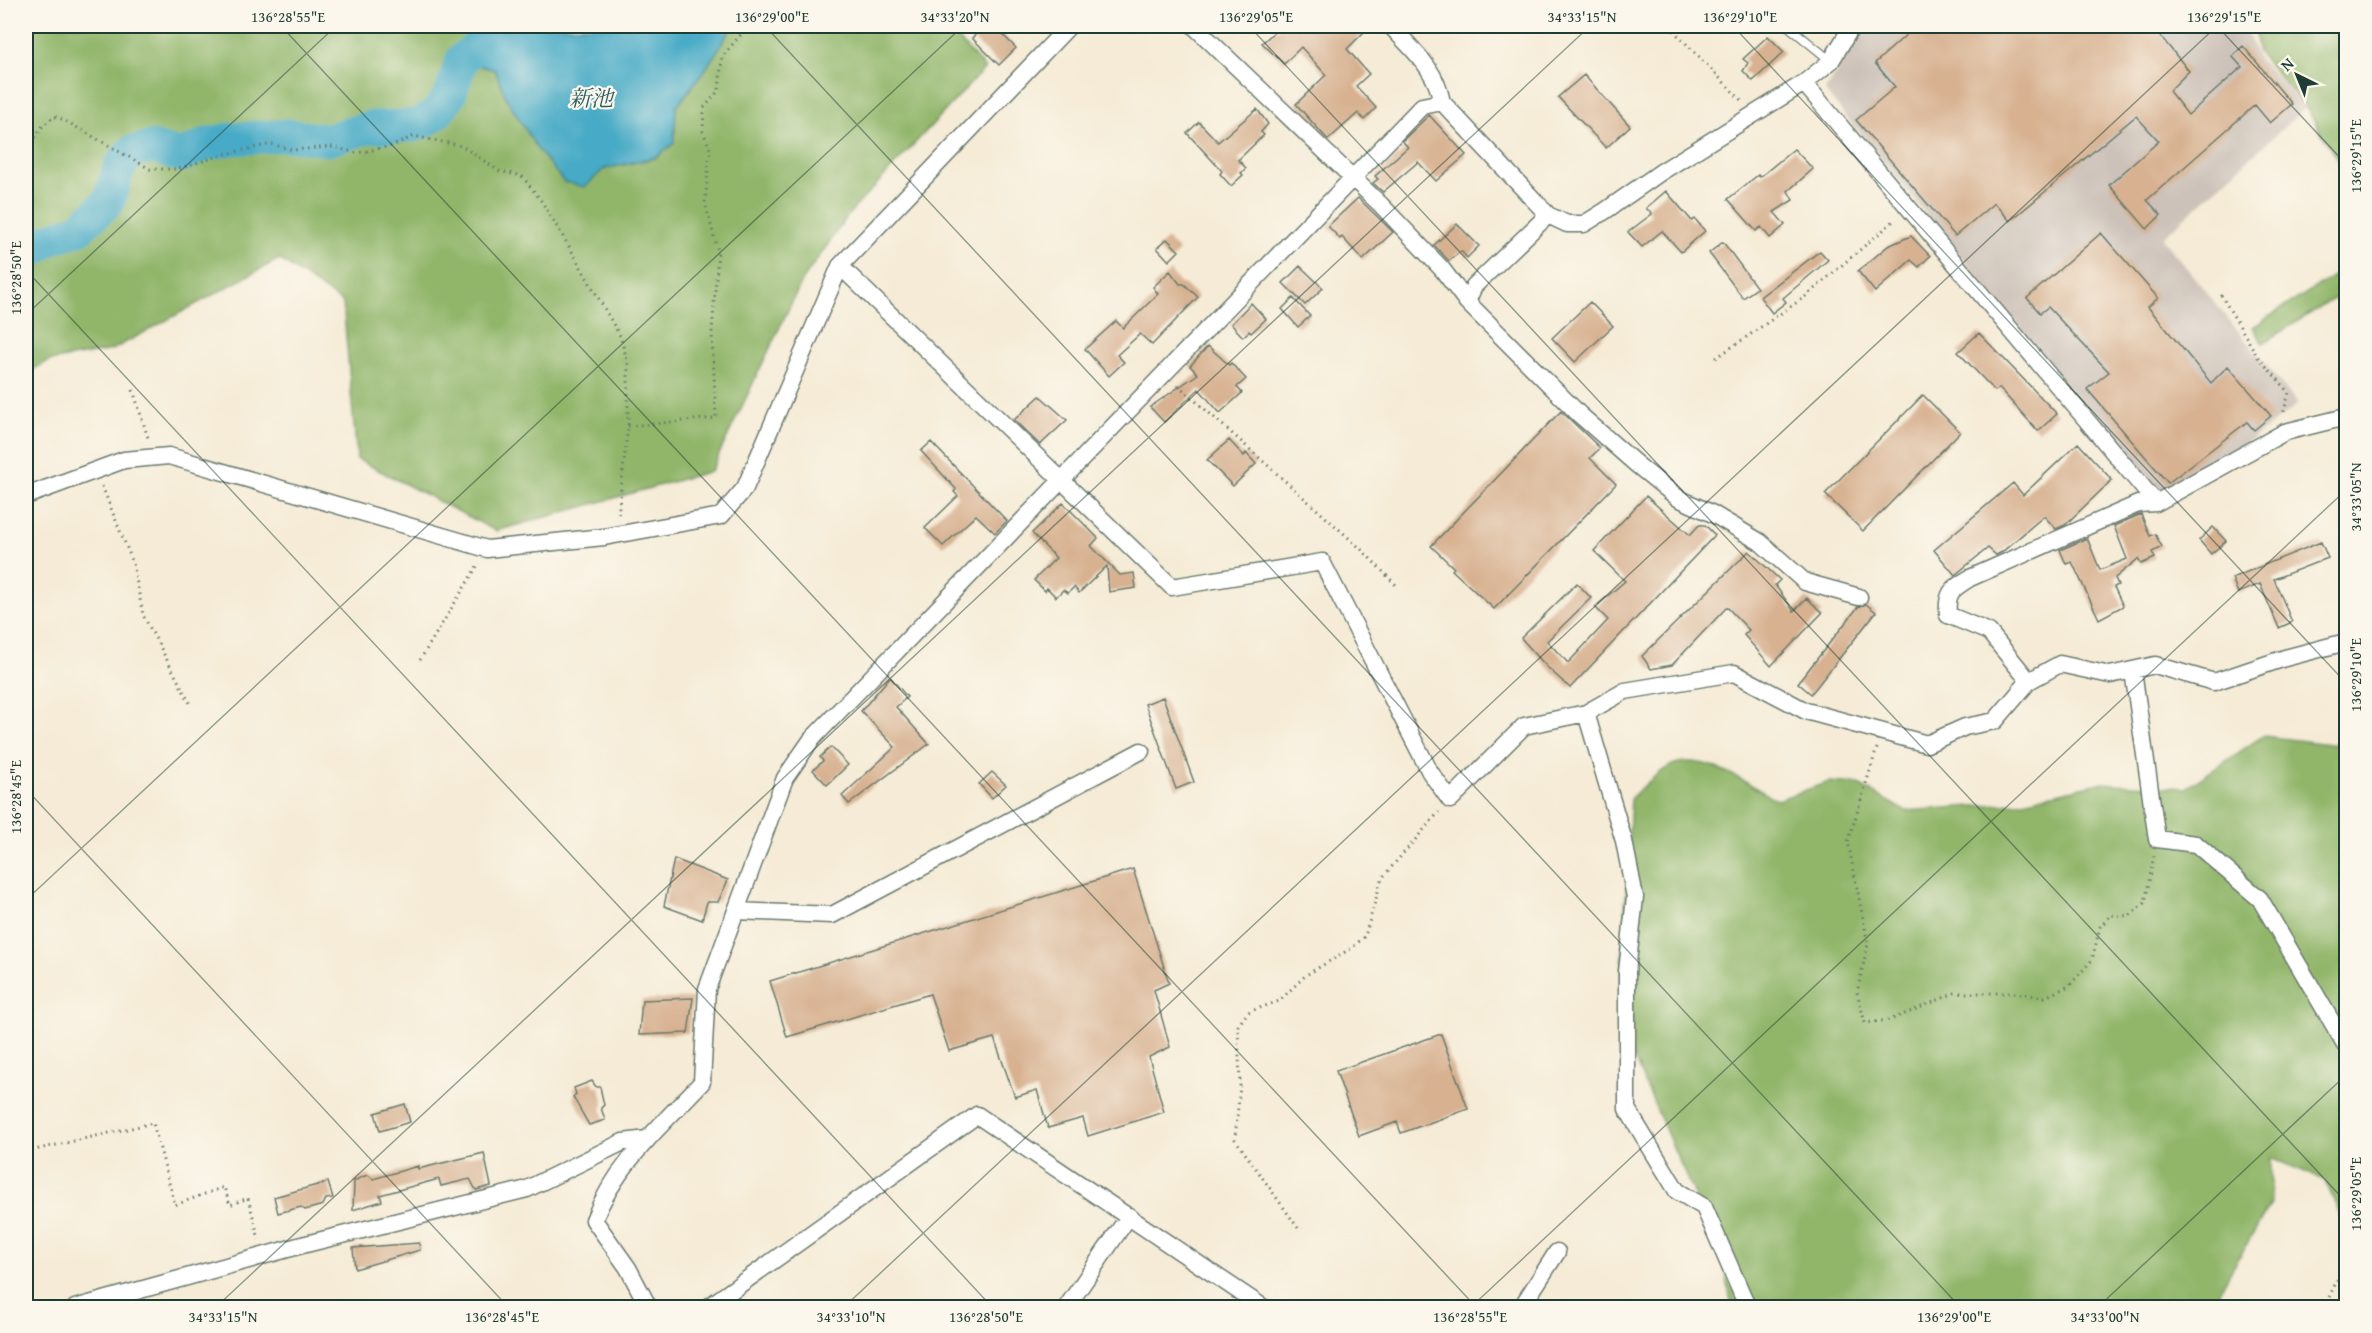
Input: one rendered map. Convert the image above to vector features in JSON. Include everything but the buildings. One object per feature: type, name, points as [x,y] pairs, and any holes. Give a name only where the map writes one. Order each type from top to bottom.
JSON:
[{"type":"street","points":[[26,496],[124,460],[169,456],[487,549],[604,537],[721,516],[745,488],[840,266],[1069,26]]},
{"type":"street","points":[[1194,26],[1352,178],[1442,269],[1467,302],[1580,415],[1671,492],[1760,542],[1805,582],[1859,597]]},
{"type":"street","points":[[1391,26],[1432,72],[1438,84],[1442,102],[1548,215],[1567,224],[1584,224],[1660,172],[1804,83],[1831,61],[1852,26]]},
{"type":"street","points":[[1804,83],[2156,503]]},
{"type":"street","points":[[649,1308],[628,1268],[594,1220],[602,1199],[647,1138],[702,1082],[707,988],[785,778],[812,739],[1422,105],[1442,102]]},
{"type":"street","points":[[1467,302],[1474,286],[1548,215]]},
{"type":"street","points":[[840,266],[1172,586],[1322,562],[1430,772],[1450,800],[1524,726],[1586,714],[1625,691],[1734,673],[1806,711],[1927,744],[1965,727],[1995,721],[2029,681],[2060,664],[2110,675],[2155,665],[2214,682],[2285,658],[2346,642]]},
{"type":"street","points":[[2029,681],[1989,632],[1948,615],[1947,600],[1954,588],[1970,578],[2138,504],[2156,503],[2285,432],[2346,417]]},
{"type":"street","points":[[2133,671],[2157,839],[2196,844],[2260,899],[2346,1046]]},
{"type":"street","points":[[1586,714],[1624,841],[1635,897],[1627,972],[1628,1109],[1677,1191],[1704,1207],[1748,1308]]},
{"type":"street","points":[[736,911],[832,915],[1142,751]]},
{"type":"street","points":[[707,1308],[977,1115],[1264,1308]]},
{"type":"street","points":[[67,1306],[527,1189],[623,1142],[647,1138]]},
{"type":"street","points":[[1066,1308],[1129,1216]]},
{"type":"street","points":[[1521,1308],[1557,1252]]},
{"type":"lane","points":[[1788,26],[1831,61]]},
{"type":"path","points":[[627,426],[716,418],[712,333],[718,251],[705,203],[710,149],[703,131],[704,108],[719,90],[722,57],[748,26]]},
{"type":"path","points":[[1669,26],[1754,115]]},
{"type":"path","points":[[26,153],[41,128],[54,116],[150,169],[178,169],[225,154],[273,144],[292,150],[333,147],[357,153],[392,146],[414,136],[462,146],[499,171],[522,176],[540,199],[620,336],[628,363],[627,426],[618,518],[604,537]]},
{"type":"path","points":[[1716,358],[1806,296],[1908,207]]},
{"type":"path","points":[[2221,295],[2258,357],[2289,392],[2282,420],[2285,432]]},
{"type":"path","points":[[1165,373],[1360,548],[1396,585]]},
{"type":"path","points":[[133,390],[154,458]]},
{"type":"path","points":[[98,470],[108,503],[133,563],[143,615],[191,705]]},
{"type":"path","points":[[420,660],[487,549]]},
{"type":"path","points":[[1882,731],[1848,842],[1868,944],[1857,992],[1865,1023],[1890,1020],[1955,993],[2013,993],[2045,997],[2069,986],[2092,960],[2100,927],[2111,915],[2129,916],[2145,903],[2157,839]]},
{"type":"path","points":[[1298,1228],[1235,1139],[1240,1086],[1238,1026],[1248,1011],[1279,1001],[1306,975],[1352,948],[1365,936],[1382,878],[1412,840],[1450,800]]},
{"type":"path","points":[[26,1152],[153,1123],[175,1205],[224,1187],[230,1205],[248,1198],[262,1246]]},
{"type":"path","points":[[2324,1308],[2346,1261]]},
{"type":"path","points":[[49,1308],[67,1306]]},
{"type":"shaded area","points":[[1865,26],[2245,26],[2258,58],[2306,107],[2162,238],[2298,404],[2226,458],[2156,494],[1825,91]]},
{"type":"green space","points":[[26,26],[474,26],[475,34],[450,67],[473,64],[495,70],[507,100],[604,169],[656,158],[674,143],[676,108],[705,70],[733,26],[946,26],[985,68],[849,214],[802,281],[711,471],[496,531],[357,459],[343,303],[279,259],[112,350],[49,361],[26,373]]},
{"type":"green space","points":[[2255,26],[2346,26],[2346,174],[2306,107],[2258,52]]},
{"type":"green space","points":[[2346,268],[2346,291],[2263,343],[2253,327]]},
{"type":"green space","points":[[2263,736],[2346,746],[2346,1229],[2325,1180],[2271,1158],[2271,1203],[2220,1290],[2215,1307],[1732,1307],[1724,1263],[1619,1024],[1631,798],[1666,768],[1679,763],[1691,762],[1717,768],[1777,800],[1829,782],[1857,784],[1905,811],[2015,803],[2099,783],[2186,788]]},
{"type":"water","name":"新池","points":[[474,26],[733,26],[705,70],[676,107],[674,143],[656,157],[604,169],[585,187],[564,182],[538,150],[507,100],[495,70],[473,64],[451,109],[437,98],[450,67],[475,34]]},
{"type":"waterway","name":"新池","points":[[26,252],[33,251],[50,239],[79,229],[109,201],[119,168],[131,152],[152,147],[181,156],[207,144],[231,139],[289,135],[328,140],[370,127],[412,126],[424,122],[437,113],[450,95],[462,59],[504,26]]}]
